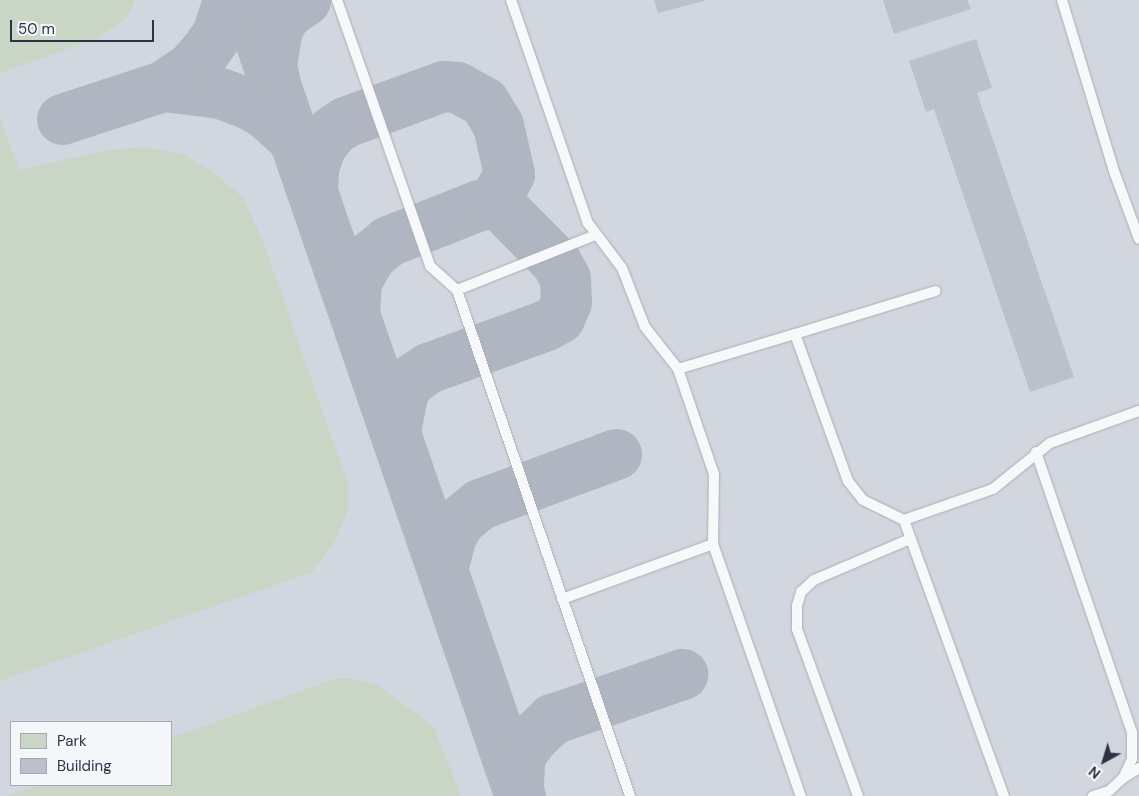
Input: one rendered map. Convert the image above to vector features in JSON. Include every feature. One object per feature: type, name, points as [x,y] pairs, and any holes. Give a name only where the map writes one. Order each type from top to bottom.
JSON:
[{"type":"lane","points":[[336,0],[430,266],[456,290],[630,796]]},
{"type":"lane","points":[[511,0],[595,235],[622,268],[644,327],[678,369],[714,474],[713,544],[801,796]]},
{"type":"lane","points":[[1062,0],[1115,174],[1139,239]]},
{"type":"lane","points":[[456,290],[595,235]]},
{"type":"lane","points":[[678,369],[936,291]]},
{"type":"lane","points":[[795,334],[848,481],[863,500],[904,520],[993,489],[1011,477],[1036,452],[1050,443],[1139,411]]},
{"type":"lane","points":[[1036,452],[1132,732],[1132,759],[1123,778]]},
{"type":"lane","points":[[904,520],[1004,796]]},
{"type":"lane","points":[[858,796],[797,629],[797,606],[801,592],[814,580],[910,539]]},
{"type":"lane","points":[[562,599],[713,544]]},
{"type":"lane","points":[[1093,796],[1109,791],[1123,778],[1139,768]]},
{"type":"shaded area","points":[[0,0],[1139,0],[1139,796],[0,796]]},
{"type":"green space","points":[[0,0],[135,0],[126,18],[101,37],[0,73]]},
{"type":"green space","points":[[0,117],[19,170],[109,150],[146,147],[185,155],[219,177],[243,198],[263,241],[349,487],[347,513],[335,541],[312,572],[0,681]]},
{"type":"green space","points":[[334,679],[354,679],[379,686],[434,727],[461,796],[7,796],[36,786],[172,786],[172,738]]},
{"type":"building","points":[[654,0],[704,0],[704,1],[658,13]]},
{"type":"building","points":[[883,0],[967,0],[971,9],[894,34]]},
{"type":"building","points":[[976,39],[992,88],[977,93],[1074,377],[1030,392],[934,109],[926,112],[909,61]]},
{"type":"taxiway","points":[[163,86],[191,67],[205,51],[217,34],[228,0]]},
{"type":"taxiway","points":[[246,0],[520,796]]},
{"type":"taxiway","points":[[274,79],[271,63],[277,29],[286,13],[305,0]]},
{"type":"taxiway","points":[[62,119],[163,86],[220,93],[247,103],[264,112],[295,140]]},
{"type":"taxiway","points":[[312,189],[313,168],[320,147],[333,130],[345,122],[443,86],[457,87],[484,102],[498,125],[509,174],[493,203]]},
{"type":"taxiway","points":[[354,311],[356,281],[371,255],[388,241],[479,205],[493,203],[503,208],[556,262],[565,278],[566,302],[559,318],[546,325],[428,368],[413,378],[403,390],[395,431]]},
{"type":"taxiway","points":[[442,569],[451,535],[460,520],[480,504],[616,454]]},
{"type":"taxiway","points":[[518,789],[519,756],[532,738],[552,719],[682,674]]}]
